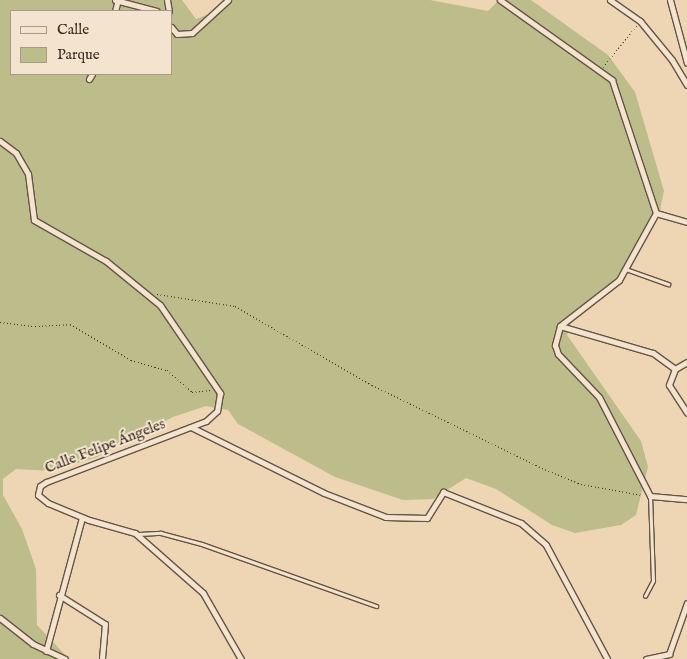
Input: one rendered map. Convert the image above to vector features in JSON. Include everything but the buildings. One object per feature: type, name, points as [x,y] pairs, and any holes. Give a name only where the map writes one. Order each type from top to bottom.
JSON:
[{"type":"street","points":[[116,0],[153,10]]},
{"type":"street","points":[[172,28],[177,34],[192,33],[228,0]]},
{"type":"street","points":[[500,0],[601,69],[612,80],[624,108],[656,213],[618,280],[560,326],[555,345],[558,354],[599,397],[650,496],[687,499]]},
{"type":"street","points":[[610,0],[640,21],[672,60],[687,85]]},
{"type":"street","points":[[670,0],[687,63]]},
{"type":"street","points":[[0,141],[16,153],[28,174],[30,211],[38,224],[106,261],[166,311],[218,388]]},
{"type":"street","points":[[656,213],[687,222]]},
{"type":"street","points":[[560,326],[653,353],[675,369]]},
{"type":"street","points":[[687,362],[675,369],[669,385],[687,413]]},
{"type":"street","name":"Calle Felipe Ángeles","points":[[218,388],[217,411],[190,427],[126,449],[40,486],[38,495],[43,501],[82,518],[137,535],[206,597],[241,659]]},
{"type":"street","points":[[190,427],[324,493],[386,517],[427,518],[443,492],[521,523],[546,546],[607,659]]},
{"type":"street","points":[[46,651],[59,595],[82,518]]},
{"type":"street","points":[[59,595],[104,624],[102,659]]},
{"type":"street","points":[[646,659],[670,654],[687,603]]},
{"type":"street","points":[[0,618],[46,651],[65,659]]},
{"type":"lane","points":[[625,269],[668,284]]},
{"type":"lane","points":[[645,596],[653,577],[650,496]]},
{"type":"lane","points":[[137,535],[160,533],[202,544],[376,606]]},
{"type":"path","points":[[601,69],[640,21]]},
{"type":"path","points":[[146,293],[236,306],[372,385],[542,468],[581,484],[650,496]]},
{"type":"path","points":[[0,322],[35,326],[70,324],[131,360],[167,370],[192,392],[202,394],[218,388]]},
{"type":"green space","points":[[0,0],[182,0],[196,19],[212,13],[227,0],[430,0],[488,11],[499,0],[531,0],[608,55],[635,92],[664,191],[660,210],[614,284],[572,320],[567,335],[641,441],[648,467],[636,515],[621,525],[575,533],[552,525],[496,489],[466,478],[433,499],[403,500],[335,477],[238,424],[228,410],[206,406],[173,417],[97,457],[52,471],[16,469],[3,479],[3,495],[22,529],[36,569],[37,625],[69,659],[0,659]]}]
